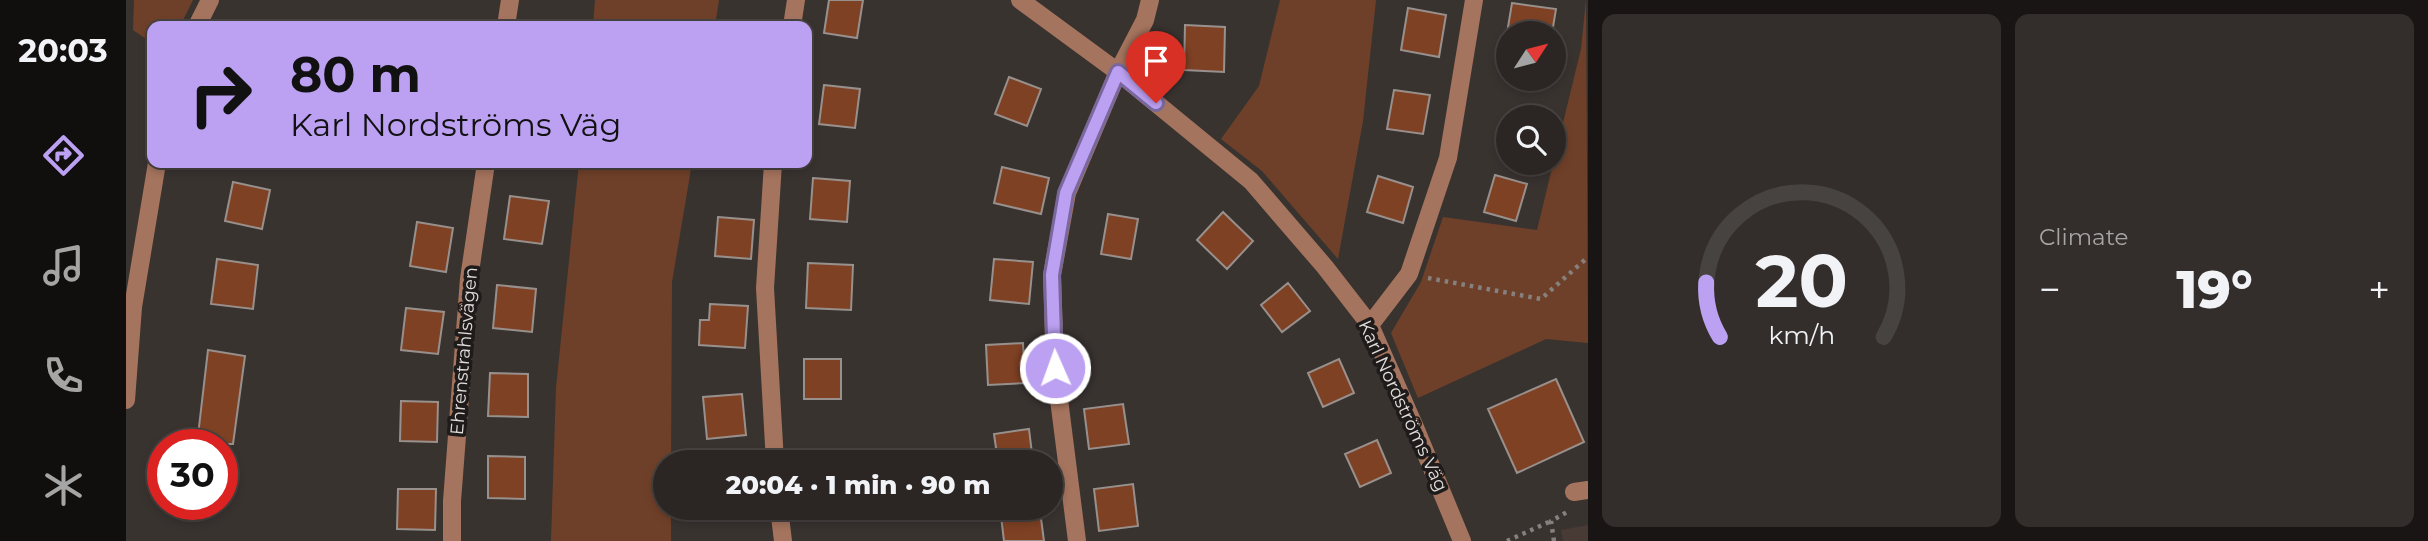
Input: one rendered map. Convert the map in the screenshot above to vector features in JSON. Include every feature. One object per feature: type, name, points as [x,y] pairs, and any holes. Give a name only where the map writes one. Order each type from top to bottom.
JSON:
[{"type":"street","points":[[200,21],[210,0]]},
{"type":"street","points":[[507,21],[510,0]]},
{"type":"street","points":[[793,21],[796,0]]},
{"type":"street","name":"Karl Nordströms Väg","points":[[1020,0],[1118,72],[1251,181],[1325,267],[1370,325],[1462,541]]},
{"type":"street","points":[[1077,541],[1055,368],[1052,275],[1066,193],[1118,72],[1146,20],[1150,0]]},
{"type":"street","points":[[1370,325],[1409,274],[1448,158],[1474,0]]},
{"type":"street","points":[[126,400],[130,305],[156,168]]},
{"type":"street","name":"Ehrenstrahlsvägen","points":[[452,541],[452,501],[469,279],[485,168]]},
{"type":"street","points":[[774,168],[765,288],[774,450]]},
{"type":"street","points":[[780,520],[783,541]]},
{"type":"path","points":[[1409,274],[1541,299],[1588,257]]},
{"type":"path","points":[[1507,541],[1550,521],[1580,496]]},
{"type":"path","points":[[1550,521],[1554,541]]},
{"type":"shaded area","points":[[134,0],[193,0],[182,21],[147,21],[147,40],[133,30]]},
{"type":"shaded area","points":[[595,0],[719,0],[716,21],[593,21]]},
{"type":"shaded area","points":[[1280,0],[1376,0],[1363,121],[1338,259],[1262,171],[1221,139],[1259,86]]},
{"type":"shaded area","points":[[1586,0],[1588,343],[1546,339],[1418,398],[1391,333],[1421,282],[1443,217],[1537,230],[1550,175],[1566,175],[1566,111],[1581,49]]},
{"type":"shaded area","points":[[578,168],[691,168],[672,282],[671,450],[653,450],[653,520],[671,520],[671,541],[551,541],[556,388]]},
{"type":"shaded area","points":[[1588,525],[1588,541],[1563,541],[1561,530]]},
{"type":"building","points":[[829,0],[863,0],[857,38],[824,33]]},
{"type":"building","points":[[1512,3],[1556,9],[1554,21],[1509,21]]},
{"type":"building","points":[[1408,8],[1446,15],[1439,57],[1401,50]]},
{"type":"building","points":[[1185,25],[1225,27],[1224,72],[1184,70]]},
{"type":"building","points":[[1009,77],[1041,89],[1027,126],[995,114]]},
{"type":"building","points":[[824,85],[860,89],[855,128],[819,124]]},
{"type":"building","points":[[1394,90],[1430,95],[1423,134],[1387,129]]},
{"type":"building","points":[[1002,167],[1049,178],[1041,214],[994,203]]},
{"type":"building","points":[[1495,175],[1527,184],[1516,221],[1484,212]]},
{"type":"building","points":[[1378,176],[1413,187],[1403,223],[1367,212]]},
{"type":"building","points":[[813,178],[850,181],[847,222],[810,219]]},
{"type":"building","points":[[233,182],[270,190],[262,229],[225,221]]},
{"type":"building","points":[[510,196],[549,201],[542,244],[504,239]]},
{"type":"building","points":[[1223,212],[1253,241],[1227,269],[1197,240]]},
{"type":"building","points":[[1108,214],[1138,219],[1131,259],[1101,254]]},
{"type":"building","points":[[718,217],[754,220],[751,259],[715,256]]},
{"type":"building","points":[[417,222],[453,228],[446,272],[410,266]]},
{"type":"building","points":[[217,259],[258,265],[253,309],[211,304]]},
{"type":"building","points":[[994,259],[1033,262],[1029,304],[990,300]]},
{"type":"building","points":[[808,263],[853,265],[851,310],[806,308]]},
{"type":"building","points":[[1288,283],[1310,311],[1282,332],[1261,305]]},
{"type":"building","points":[[497,285],[536,289],[532,332],[493,328]]},
{"type":"building","points":[[710,304],[748,306],[745,348],[699,345],[700,320],[709,320]]},
{"type":"building","points":[[406,308],[444,312],[438,354],[401,350]]},
{"type":"building","points":[[1023,343],[1025,383],[988,385],[986,345]]},
{"type":"building","points":[[208,350],[245,356],[235,429],[199,429]]},
{"type":"building","points":[[804,359],[841,359],[841,399],[804,399]]},
{"type":"building","points":[[1339,359],[1354,393],[1323,407],[1308,373]]},
{"type":"building","points":[[490,373],[528,374],[528,417],[488,416]]},
{"type":"building","points":[[1556,379],[1584,442],[1517,473],[1488,409]]},
{"type":"building","points":[[742,394],[746,435],[707,439],[703,397]]},
{"type":"building","points":[[401,401],[438,402],[437,442],[400,441]]},
{"type":"building","points":[[1123,404],[1129,444],[1089,449],[1084,409]]},
{"type":"building","points":[[1029,429],[1032,450],[996,450],[994,434]]},
{"type":"building","points":[[1377,440],[1391,473],[1360,487],[1345,454]]},
{"type":"building","points":[[488,456],[525,457],[525,499],[488,498]]},
{"type":"building","points":[[1133,484],[1138,526],[1099,531],[1094,489]]},
{"type":"building","points":[[398,489],[436,489],[435,530],[397,529]]},
{"type":"building","points":[[1001,520],[1041,520],[1044,541],[1004,541]]},
{"type":"route","points":[[1055,368],[1052,275],[1066,193],[1118,72],[1156,103]]}]
